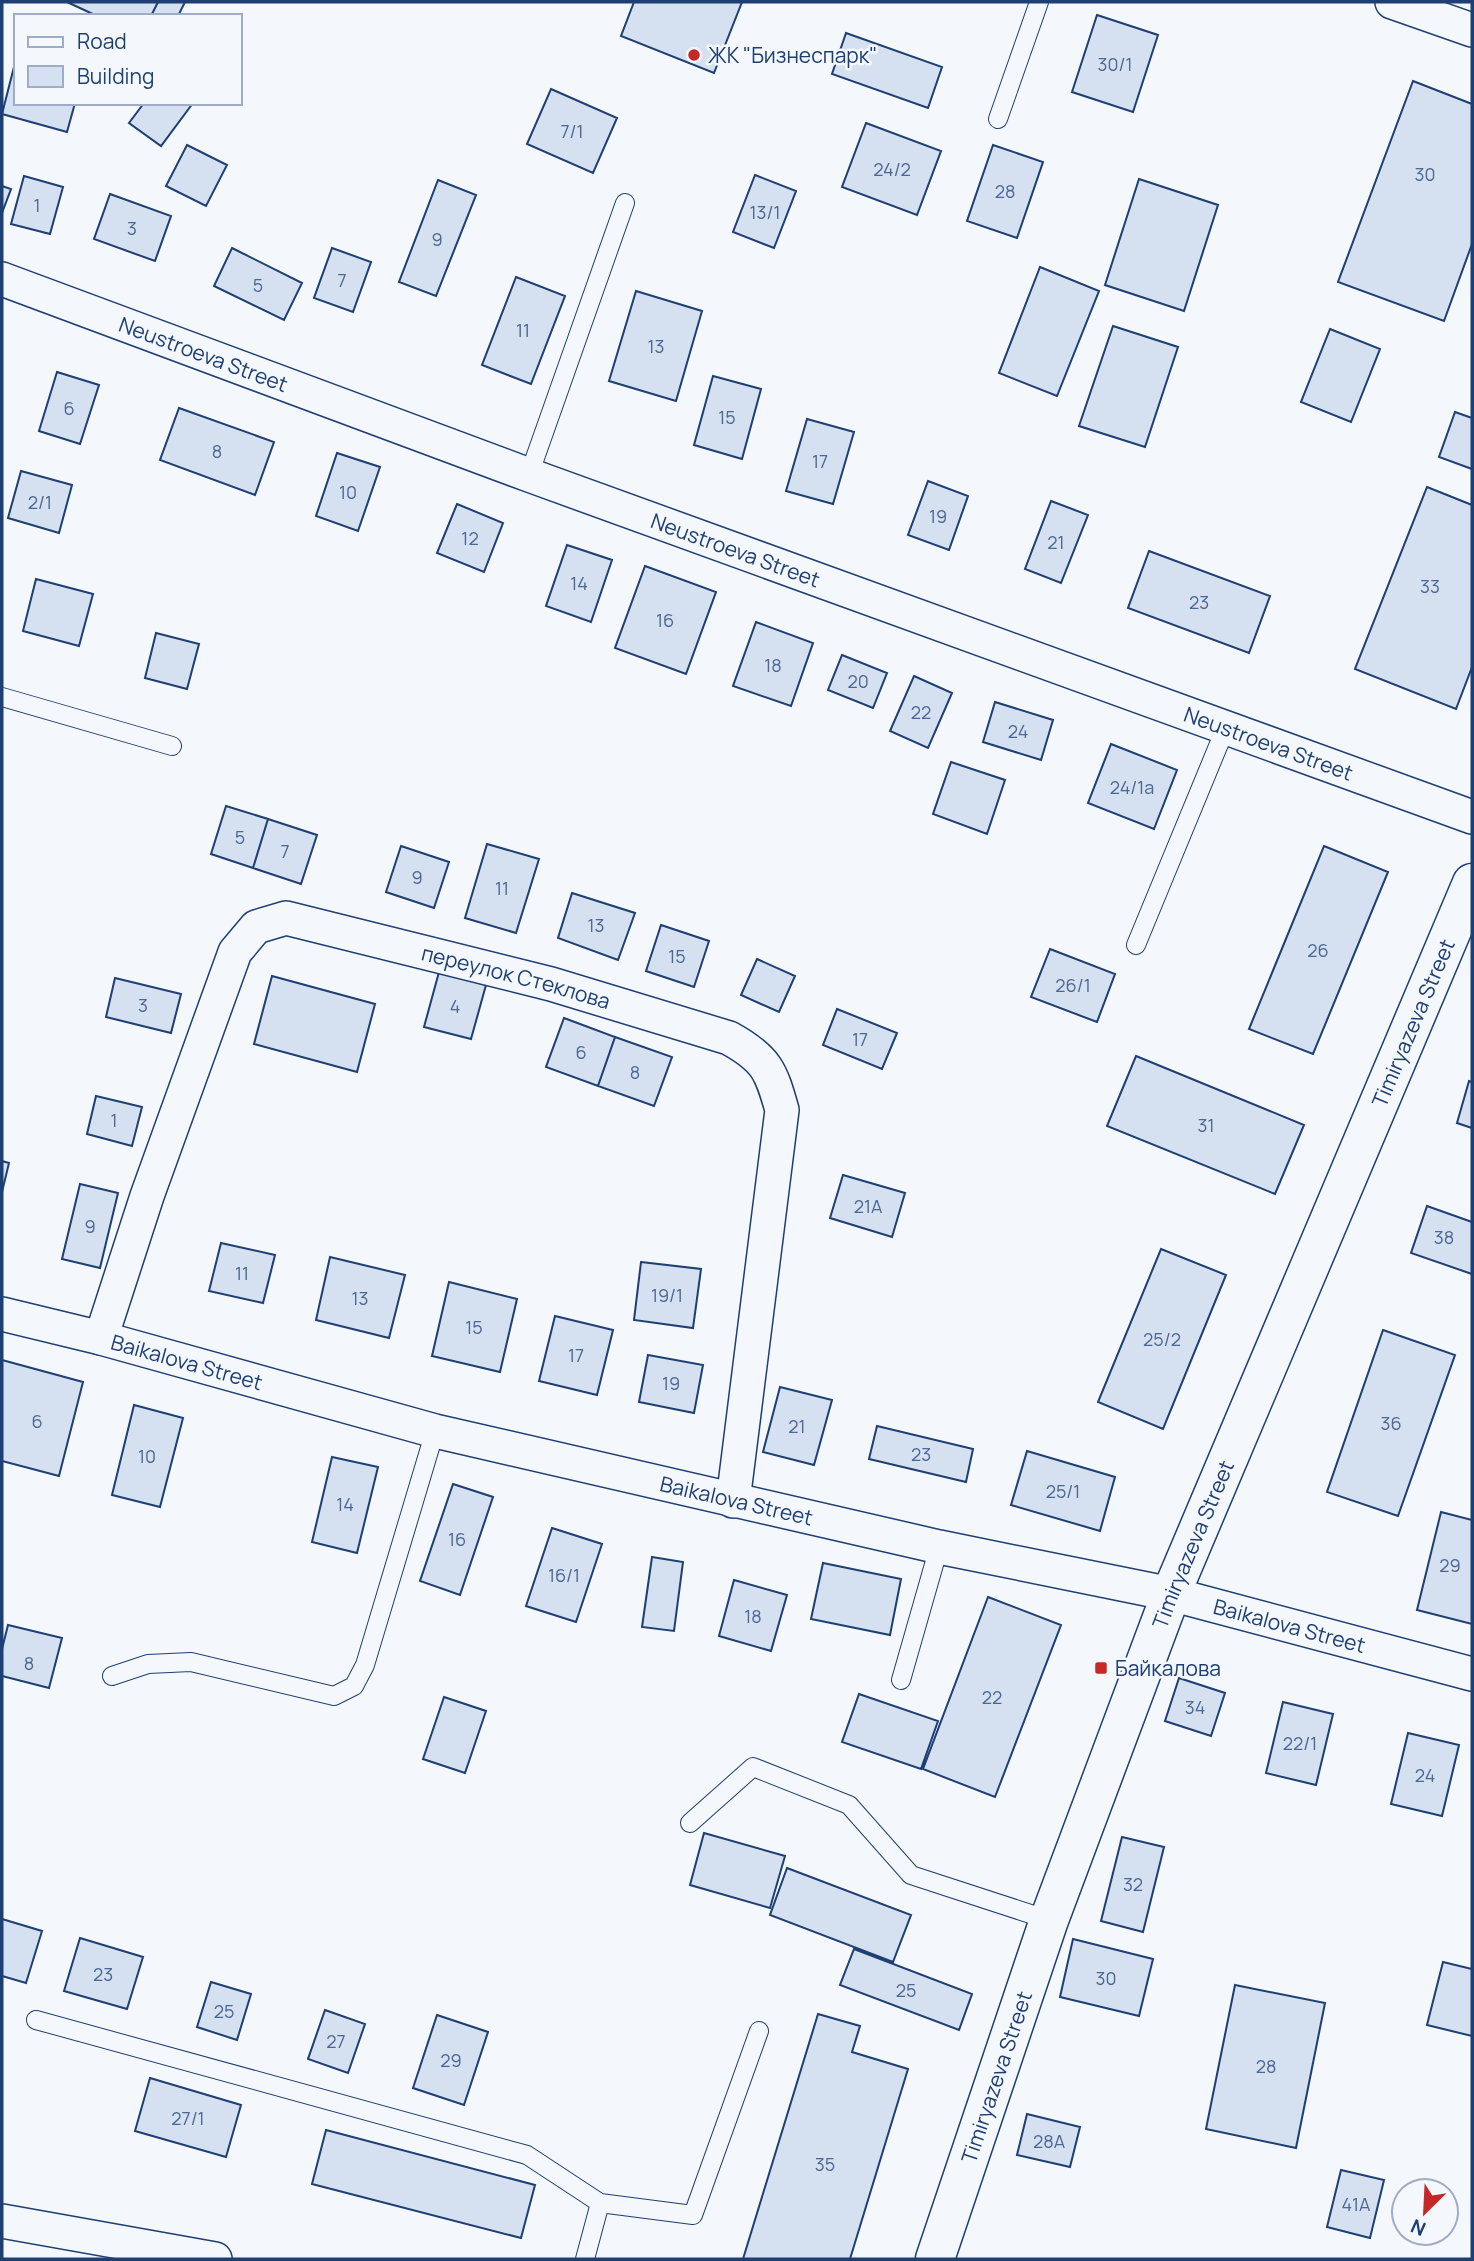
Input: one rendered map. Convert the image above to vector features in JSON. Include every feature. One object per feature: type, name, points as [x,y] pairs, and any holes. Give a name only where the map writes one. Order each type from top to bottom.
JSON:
[{"type":"street","points":[[1392,2],[1472,30]]},
{"type":"street","name":"Neustroeva Street","points":[[2,279],[529,475],[1472,817]]},
{"type":"street","name":"Timiryazeva Street","points":[[935,2259],[1049,1920],[1171,1594],[1472,883]]},
{"type":"street","name":"переулок Стеклова","points":[[101,1338],[147,1196],[234,952],[256,927],[286,918],[551,984],[729,1038],[750,1049],[772,1074],[782,1110],[733,1501]]},
{"type":"street","name":"Baikalova Street","points":[[2,1314],[101,1338],[435,1431],[939,1547],[1171,1594],[1472,1674]]},
{"type":"street","points":[[2,2221],[215,2259]]},
{"type":"lane","points":[[998,119],[1039,2]]},
{"type":"lane","points":[[529,475],[625,203]]},
{"type":"lane","points":[[2,697],[172,746]]},
{"type":"lane","points":[[1136,944],[1226,727]]},
{"type":"lane","points":[[112,1676],[148,1664],[191,1662],[334,1696],[354,1686],[365,1665],[435,1431]]},
{"type":"lane","points":[[901,1680],[939,1547]]},
{"type":"lane","points":[[690,1823],[753,1768],[849,1805],[911,1875],[1049,1920]]},
{"type":"lane","points":[[36,2020],[527,2155],[600,2203],[692,2215],[759,2031]]},
{"type":"lane","points":[[585,2259],[600,2203]]},
{"type":"building","points":[[67,2],[158,2],[152,14],[93,14]]},
{"type":"building","points":[[158,2],[185,2],[179,14],[152,14]]},
{"type":"building","name":"ЖК \"Бизнеспарк\"","points":[[634,2],[742,2],[714,73],[621,36]]},
{"type":"building","points":[[1097,15],[1158,35],[1133,112],[1072,92]]},
{"type":"building","points":[[846,33],[942,67],[928,108],[832,74]]},
{"type":"building","points":[[14,67],[14,105],[74,105],[67,132],[2,114]]},
{"type":"building","points":[[1413,81],[1472,104],[1472,244],[1444,321],[1338,282]]},
{"type":"building","points":[[551,89],[617,118],[593,173],[527,144]]},
{"type":"building","points":[[142,105],[192,105],[161,146],[129,123]]},
{"type":"building","points":[[866,123],[941,151],[917,215],[842,187]]},
{"type":"building","points":[[187,145],[227,165],[206,206],[166,186]]},
{"type":"building","points":[[993,145],[1043,162],[1017,238],[967,221]]},
{"type":"building","points":[[755,175],[796,191],[774,248],[733,232]]},
{"type":"building","points":[[24,176],[63,187],[50,234],[11,224]]},
{"type":"building","points":[[1139,179],[1218,205],[1184,311],[1105,285]]},
{"type":"building","points":[[438,180],[476,195],[436,296],[399,282]]},
{"type":"building","points":[[2,186],[11,189],[2,213]]},
{"type":"building","points":[[110,194],[171,216],[155,261],[94,239]]},
{"type":"building","points":[[232,248],[302,283],[284,320],[214,286]]},
{"type":"building","points":[[332,248],[371,262],[353,312],[314,298]]},
{"type":"building","points":[[1040,267],[1099,291],[1057,396],[999,373]]},
{"type":"building","points":[[516,277],[565,296],[531,384],[482,365]]},
{"type":"building","points":[[636,291],[702,311],[676,401],[609,381]]},
{"type":"building","points":[[1113,326],[1178,347],[1145,447],[1079,426]]},
{"type":"building","points":[[1330,329],[1380,349],[1351,422],[1301,402]]},
{"type":"building","points":[[57,372],[99,385],[80,444],[39,431]]},
{"type":"building","points":[[713,376],[761,389],[742,459],[694,445]]},
{"type":"building","points":[[179,408],[274,442],[255,495],[160,460]]},
{"type":"building","points":[[1455,412],[1472,418],[1472,469],[1439,457]]},
{"type":"building","points":[[807,419],[854,432],[833,504],[786,491]]},
{"type":"building","points":[[337,453],[380,467],[358,531],[316,516]]},
{"type":"building","points":[[21,471],[72,485],[59,533],[8,518]]},
{"type":"building","points":[[928,481],[968,496],[949,550],[908,535]]},
{"type":"building","points":[[1427,487],[1472,505],[1472,667],[1456,709],[1355,669]]},
{"type":"building","points":[[1051,501],[1088,515],[1061,583],[1025,569]]},
{"type":"building","points":[[457,504],[503,523],[484,572],[437,553]]},
{"type":"building","points":[[567,545],[612,560],[591,622],[546,606]]},
{"type":"building","points":[[1149,551],[1270,596],[1249,653],[1128,608]]},
{"type":"building","points":[[645,566],[716,592],[686,674],[615,648]]},
{"type":"building","points":[[36,579],[93,594],[79,646],[23,631]]},
{"type":"building","points":[[756,622],[813,643],[791,706],[733,686]]},
{"type":"building","points":[[156,633],[199,644],[187,689],[145,678]]},
{"type":"building","points":[[842,655],[887,673],[873,708],[828,690]]},
{"type":"building","points":[[914,676],[952,693],[928,748],[890,731]]},
{"type":"building","points":[[995,702],[1053,720],[1041,760],[983,742]]},
{"type":"building","points":[[1111,744],[1177,770],[1154,829],[1088,803]]},
{"type":"building","points":[[951,762],[1005,780],[987,834],[933,814]]},
{"type":"building","points":[[226,806],[268,819],[253,868],[211,854]]},
{"type":"building","points":[[268,819],[317,835],[301,884],[253,868]]},
{"type":"building","points":[[487,844],[539,859],[516,933],[465,918]]},
{"type":"building","points":[[401,846],[449,862],[434,908],[386,892]]},
{"type":"building","points":[[1324,846],[1388,872],[1313,1054],[1249,1029]]},
{"type":"building","points":[[572,893],[635,913],[618,960],[558,938]]},
{"type":"building","points":[[661,925],[709,941],[694,987],[646,971]]},
{"type":"building","points":[[1050,949],[1115,974],[1097,1022],[1031,997]]},
{"type":"building","points":[[757,959],[795,976],[779,1012],[741,995]]},
{"type":"building","points":[[439,972],[486,985],[471,1039],[424,1027]]},
{"type":"building","points":[[272,976],[375,1004],[357,1072],[254,1044]]},
{"type":"building","points":[[115,978],[181,994],[171,1033],[106,1017]]},
{"type":"building","points":[[837,1009],[897,1033],[882,1069],[823,1045]]},
{"type":"building","points":[[564,1018],[615,1037],[598,1086],[546,1067]]},
{"type":"building","points":[[615,1037],[672,1057],[654,1106],[598,1086]]},
{"type":"building","points":[[1136,1056],[1304,1125],[1275,1194],[1107,1126]]},
{"type":"building","points":[[1469,1081],[1472,1082],[1472,1128],[1457,1123]]},
{"type":"building","points":[[96,1096],[142,1107],[132,1146],[87,1134]]},
{"type":"building","points":[[2,1161],[9,1163],[2,1192]]},
{"type":"building","points":[[843,1175],[905,1193],[892,1237],[830,1218]]},
{"type":"building","points":[[80,1184],[118,1193],[100,1268],[62,1259]]},
{"type":"building","points":[[1427,1206],[1472,1222],[1472,1274],[1411,1253]]},
{"type":"building","points":[[221,1243],[275,1255],[263,1303],[209,1291]]},
{"type":"building","points":[[1161,1249],[1226,1275],[1163,1429],[1098,1402]]},
{"type":"building","points":[[330,1257],[405,1275],[389,1338],[316,1320]]},
{"type":"building","points":[[641,1262],[701,1269],[693,1328],[634,1320]]},
{"type":"building","points":[[449,1282],[517,1299],[500,1372],[432,1356]]},
{"type":"building","points":[[555,1316],[613,1330],[597,1395],[539,1381]]},
{"type":"building","points":[[1383,1330],[1455,1355],[1398,1516],[1327,1492]]},
{"type":"building","points":[[648,1355],[703,1365],[694,1413],[639,1402]]},
{"type":"building","points":[[2,1360],[83,1382],[59,1476],[2,1461]]},
{"type":"building","points":[[780,1387],[832,1400],[814,1465],[763,1452]]},
{"type":"building","points":[[134,1405],[183,1418],[160,1507],[112,1495]]},
{"type":"building","points":[[877,1426],[973,1449],[966,1482],[869,1459]]},
{"type":"building","points":[[1027,1451],[1115,1477],[1100,1531],[1011,1505]]},
{"type":"building","points":[[332,1457],[378,1467],[357,1553],[312,1542]]},
{"type":"building","points":[[453,1484],[493,1497],[460,1595],[420,1581]]},
{"type":"building","points":[[1441,1512],[1472,1520],[1472,1624],[1417,1610]]},
{"type":"building","points":[[552,1528],[602,1544],[576,1622],[526,1606]]},
{"type":"building","points":[[652,1557],[683,1562],[674,1631],[642,1627]]},
{"type":"building","points":[[823,1563],[901,1579],[890,1635],[811,1619]]},
{"type":"building","points":[[734,1580],[787,1595],[771,1651],[719,1636]]},
{"type":"building","points":[[988,1597],[1061,1625],[995,1797],[923,1769]]},
{"type":"building","points":[[8,1625],[62,1638],[49,1688],[2,1676],[2,1649]]},
{"type":"building","points":[[1179,1678],[1225,1693],[1211,1736],[1165,1721]]},
{"type":"building","points":[[859,1694],[938,1721],[921,1769],[842,1742]]},
{"type":"building","points":[[444,1697],[486,1711],[465,1773],[423,1759]]},
{"type":"building","points":[[1283,1702],[1333,1714],[1316,1785],[1266,1773]]},
{"type":"building","points":[[1408,1733],[1459,1745],[1442,1816],[1391,1804]]},
{"type":"building","points":[[704,1833],[785,1856],[770,1908],[690,1885]]},
{"type":"building","points":[[1122,1837],[1164,1847],[1143,1932],[1101,1921]]},
{"type":"building","points":[[787,1868],[911,1915],[893,1962],[770,1915]]},
{"type":"building","points":[[2,1919],[42,1931],[26,1983],[2,1976]]},
{"type":"building","points":[[80,1938],[143,1957],[127,2009],[64,1991]]},
{"type":"building","points":[[1073,1939],[1153,1959],[1139,2016],[1060,1997]]},
{"type":"building","points":[[854,1949],[972,1994],[959,2030],[840,1985]]},
{"type":"building","points":[[1443,1962],[1472,1969],[1472,2036],[1427,2025]]},
{"type":"building","points":[[211,1982],[251,1994],[237,2040],[197,2027]]},
{"type":"building","points":[[1235,1985],[1325,2003],[1296,2148],[1206,2129]]},
{"type":"building","points":[[325,2010],[365,2024],[348,2073],[308,2059]]},
{"type":"building","points":[[818,2014],[860,2026],[852,2052],[908,2069],[850,2259],[743,2259]]},
{"type":"building","points":[[437,2015],[488,2032],[464,2105],[413,2088]]},
{"type":"building","points":[[150,2078],[241,2105],[226,2157],[135,2131]]},
{"type":"building","points":[[1027,2114],[1080,2127],[1070,2167],[1017,2155]]},
{"type":"building","points":[[326,2130],[535,2185],[521,2238],[312,2184]]},
{"type":"building","points":[[1341,2170],[1384,2180],[1370,2238],[1327,2227]]},
{"type":"place","name":"ЖК \"Бизнеспарк\"","points":[[694,55]]},
{"type":"place","name":"Байкалова","points":[[1101,1668]]}]
